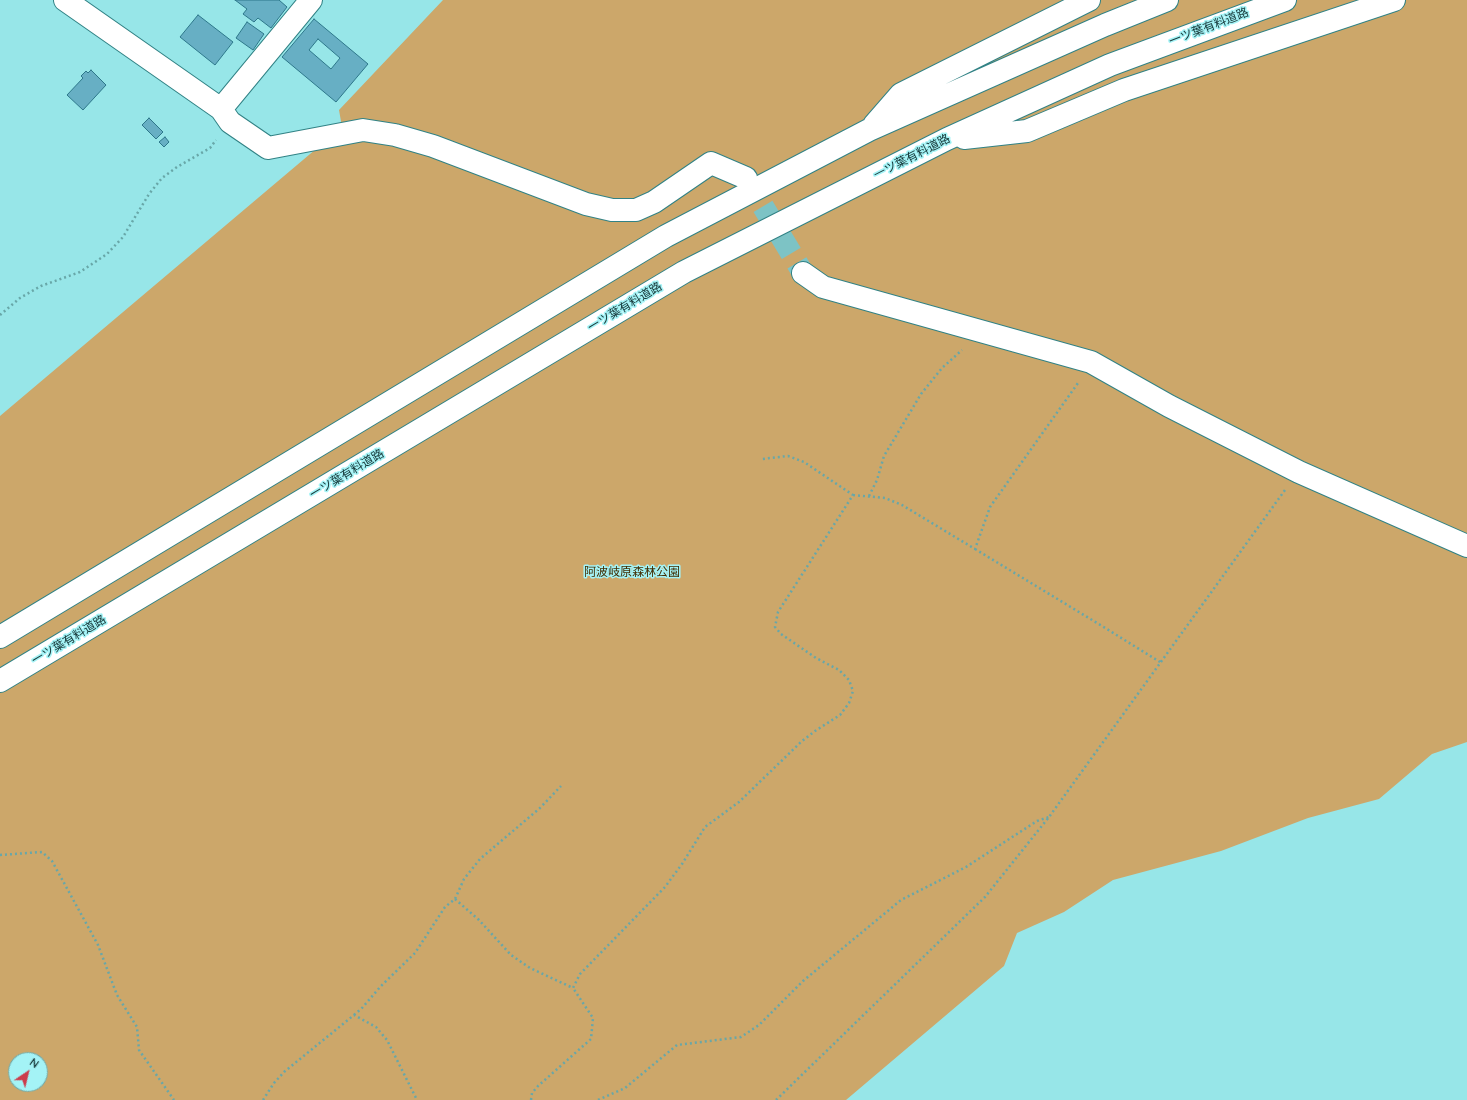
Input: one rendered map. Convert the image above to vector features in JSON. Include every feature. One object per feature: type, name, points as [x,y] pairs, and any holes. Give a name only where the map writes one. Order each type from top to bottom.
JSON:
[{"type":"main road","points":[[225,116],[310,0]]},
{"type":"main road","points":[[869,130],[901,94],[1090,0]]},
{"type":"main road","points":[[0,637],[666,236],[869,130],[1105,25],[1167,0]]},
{"type":"main road","name":"一ツ葉有料道路","points":[[0,681],[684,272],[947,139],[1110,65],[1285,0]]},
{"type":"main road","points":[[947,139],[1027,131],[1124,90],[1394,0]]},
{"type":"main road","points":[[79,4],[268,148],[363,130],[395,135],[433,146],[586,204],[612,210],[636,210],[654,202],[712,163],[746,178]]},
{"type":"main road","points":[[803,273],[823,286],[1090,362],[1169,406],[1298,472],[1467,546]]},
{"type":"path","points":[[0,314],[20,298],[41,286],[80,272],[107,254],[123,237],[149,194],[162,178],[177,167],[210,148],[225,116]]},
{"type":"path","points":[[869,496],[877,480],[884,456],[920,394],[942,368],[981,330]]},
{"type":"path","points":[[974,549],[990,507],[1074,390],[1090,362]]},
{"type":"path","points":[[762,459],[788,456],[804,462],[853,495],[886,498],[902,505],[1160,662]]},
{"type":"path","points":[[776,1100],[985,897],[1049,817],[1298,472]]},
{"type":"path","points":[[573,988],[580,974],[665,887],[682,864],[705,827],[739,802],[815,730],[840,716],[849,703],[853,691],[849,680],[839,670],[816,658],[781,634],[775,627],[778,612],[853,495]]},
{"type":"path","points":[[263,1100],[274,1083],[284,1072],[362,1008],[381,986],[415,953],[445,907],[455,899],[464,879],[480,859],[540,808],[561,786]]},
{"type":"path","points":[[598,1100],[625,1088],[677,1044],[741,1037],[759,1025],[803,982],[901,900],[966,867],[1037,821],[1049,817]]},
{"type":"path","points":[[0,855],[12,856],[42,852],[52,861],[98,945],[117,995],[137,1027],[139,1050],[174,1100]]},
{"type":"path","points":[[455,899],[479,920],[511,955],[530,968],[573,988],[592,1018],[591,1039],[538,1086],[532,1093],[531,1100]]},
{"type":"path","points":[[354,1014],[376,1027],[387,1040],[417,1100]]},
{"type":"green space","name":"阿波岐原森林公園","points":[[443,0],[1467,0],[1467,742],[1432,754],[1379,799],[1308,818],[1221,851],[1113,880],[1064,912],[1017,933],[1004,966],[846,1100],[0,1100],[0,416],[342,127],[339,110]]},
{"type":"building","points":[[235,0],[279,0],[287,7],[271,28],[258,18],[254,22],[243,14],[247,9]]},
{"type":"building","points":[[198,15],[233,42],[215,65],[180,37]]},
{"type":"building","points":[[314,19],[368,64],[336,102],[282,57]],"holes":[[[318,39],[340,58],[331,69],[309,50]]]},
{"type":"building","points":[[247,22],[264,34],[253,50],[236,38]]},
{"type":"building","points":[[91,70],[106,85],[83,110],[67,95],[83,78],[81,76],[86,71],[88,73]]},
{"type":"building","points":[[149,118],[163,132],[156,139],[142,125]]},
{"type":"building","points":[[165,137],[169,142],[164,147],[159,142]]},
{"type":"tunnel","points":[[746,178],[803,273]]}]
